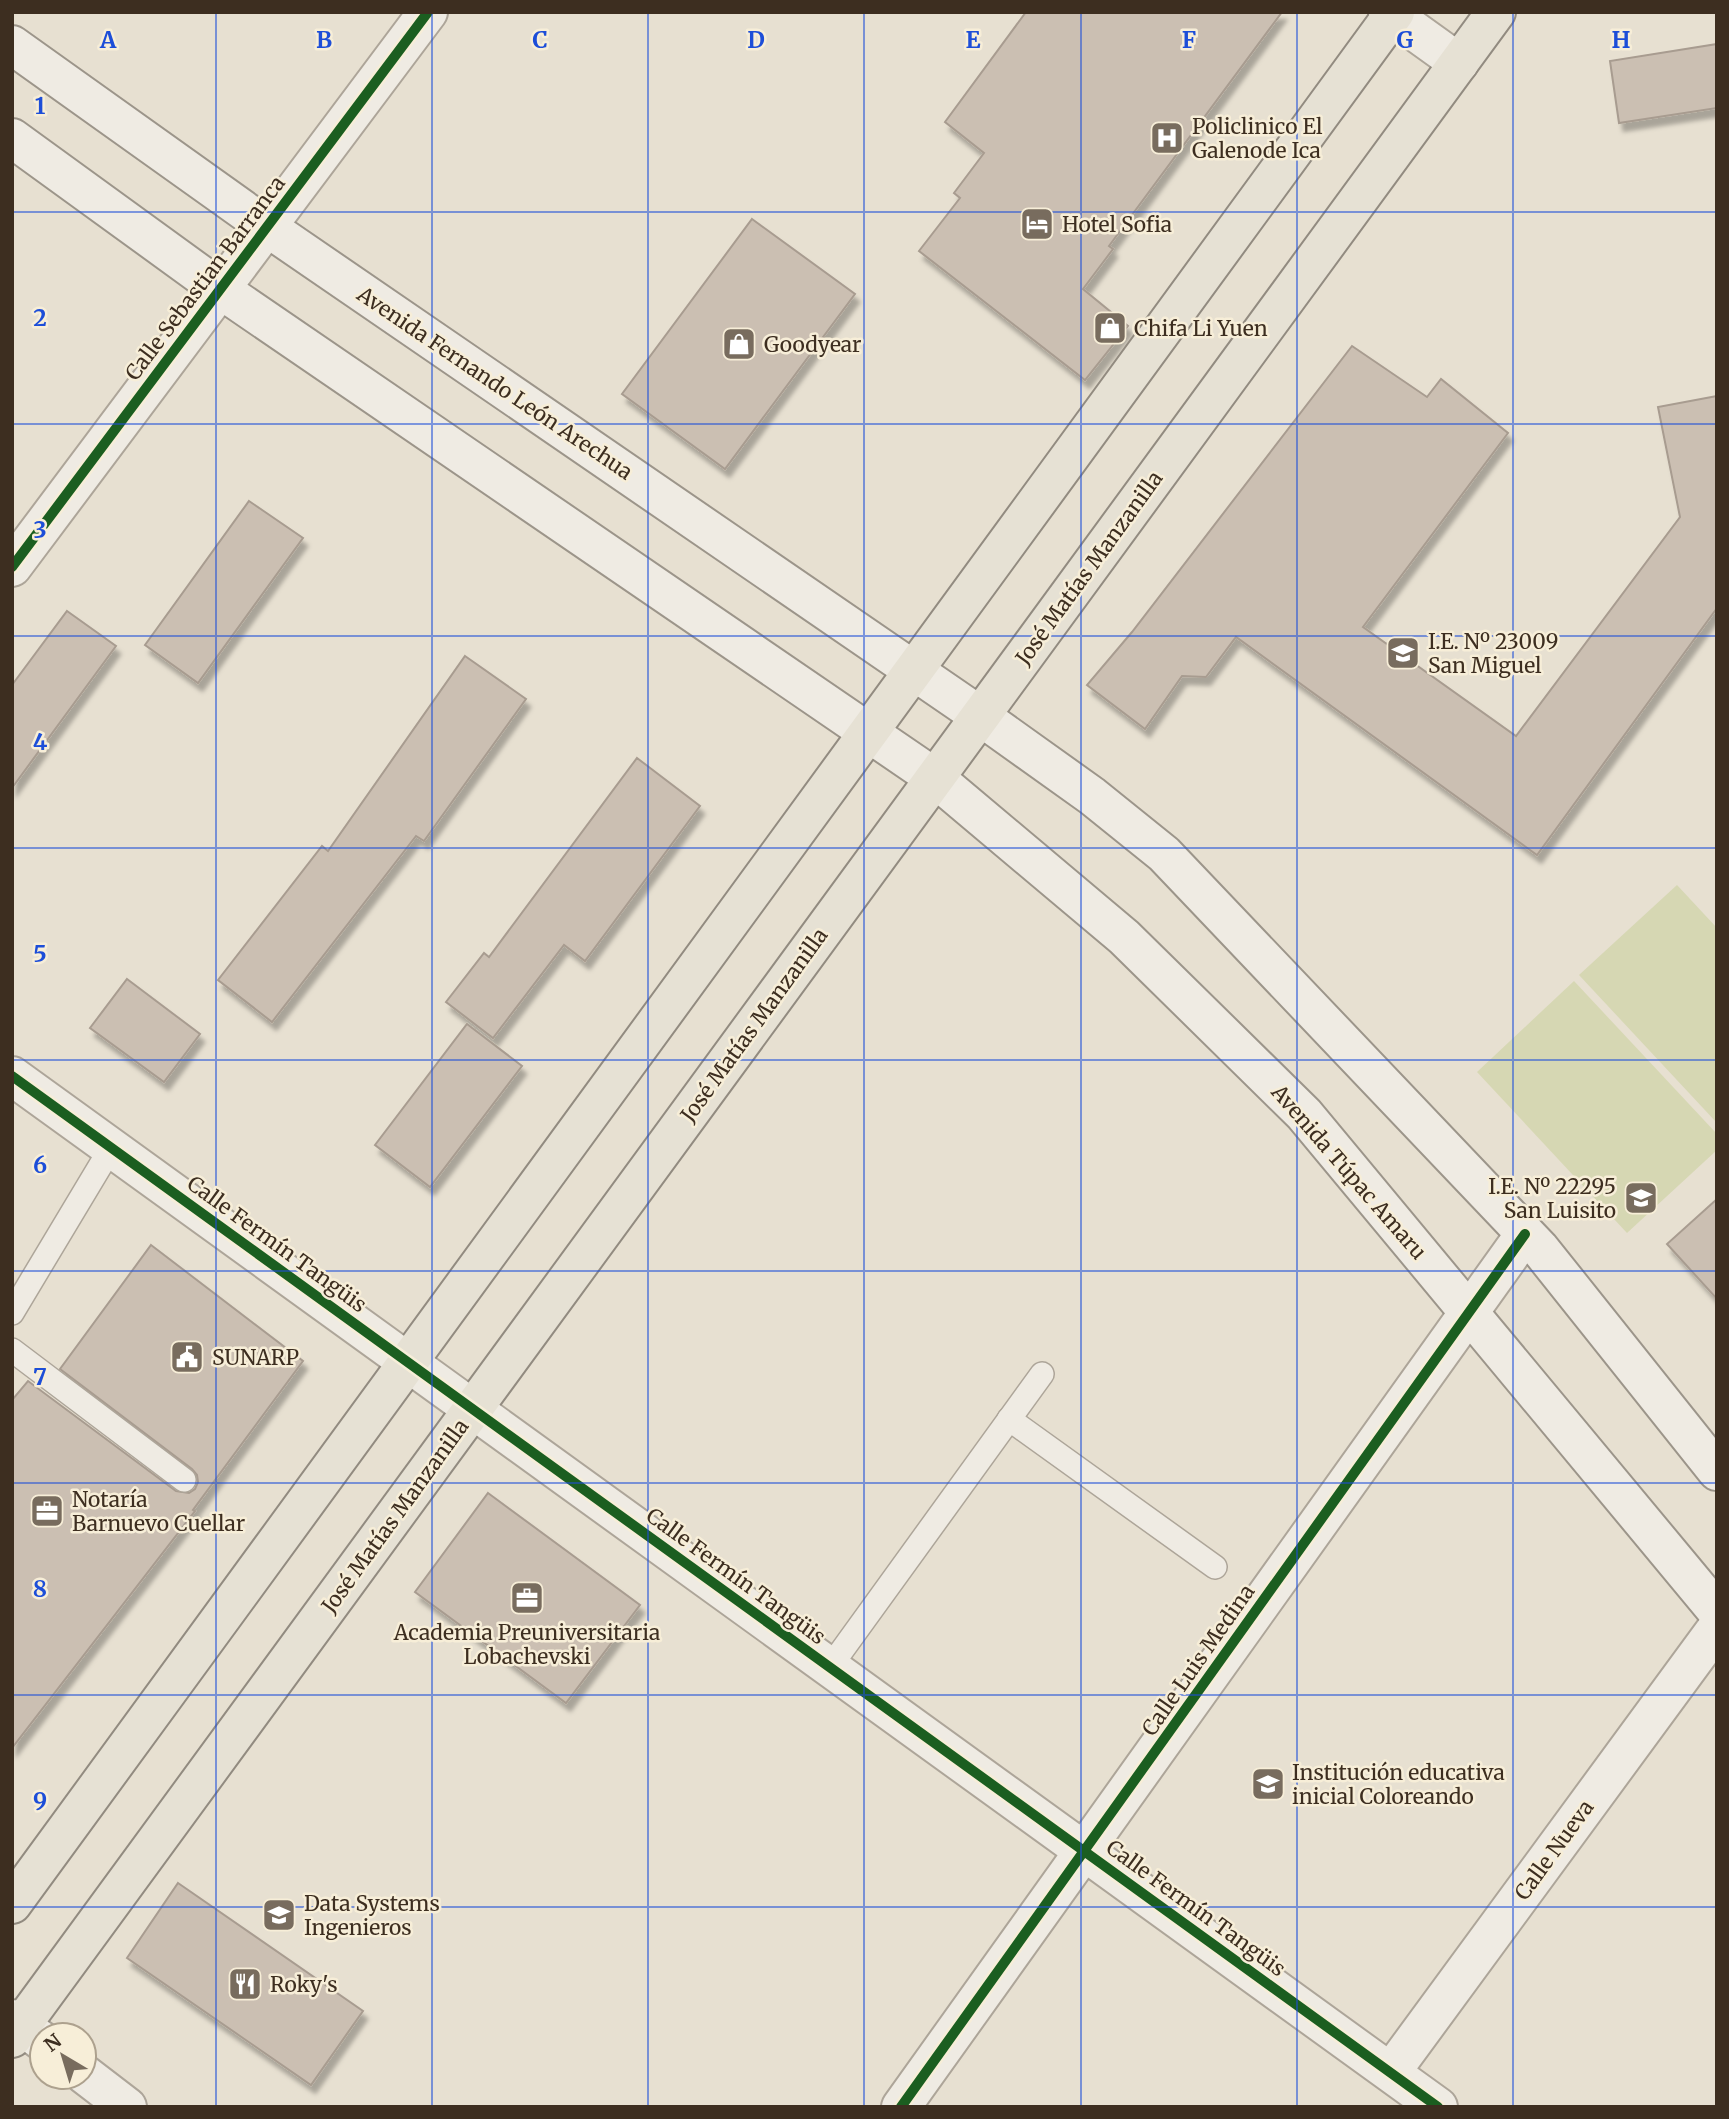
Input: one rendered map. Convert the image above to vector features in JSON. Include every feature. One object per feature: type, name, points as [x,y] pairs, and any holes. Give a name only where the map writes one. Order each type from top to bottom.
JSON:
[{"type":"main road","name":"Calle Sebastian Barranca","points":[[12,567],[428,12]]},
{"type":"main road","name":"José Matías Manzanilla","points":[[22,2031],[473,1409],[1496,12]]},
{"type":"main road","points":[[12,1904],[914,671],[1391,13],[1459,63]]},
{"type":"main road","name":"Avenida Fernando León Arechua","points":[[12,45],[267,227],[980,716]]},
{"type":"main road","points":[[12,138],[220,289],[935,778]]},
{"type":"main road","points":[[980,716],[1092,796],[1164,854],[1540,1250],[1717,1471]]},
{"type":"main road","name":"Avenida Túpac Amaru","points":[[935,778],[1124,937],[1304,1114],[1717,1611]]},
{"type":"main road","name":"Calle Fermín Tangüis","points":[[12,1076],[1438,2107]]},
{"type":"main road","name":"Calle Luis Medina","points":[[901,2107],[1525,1234]]},
{"type":"main road","name":"Calle Nueva","points":[[1391,2073],[1717,1628]]},
{"type":"main road","points":[[98,2085],[127,2107]]},
{"type":"lane","points":[[12,1313],[111,1148]]},
{"type":"lane","points":[[12,1350],[184,1480]]},
{"type":"lane","points":[[830,1667],[1042,1374]]},
{"type":"lane","points":[[1009,1419],[1215,1567]]},
{"type":"green space","points":[[1677,885],[1717,928],[1717,1123],[1579,975]]},
{"type":"green space","points":[[1574,981],[1717,1134],[1717,1150],[1627,1233],[1477,1072]]},
{"type":"building","points":[[1026,12],[1282,12],[1109,246],[1113,249],[1083,289],[1128,326],[1085,380],[919,251],[960,198],[954,193],[984,153],[945,122]]},
{"type":"building","points":[[1717,44],[1717,108],[1619,123],[1610,61]]},
{"type":"building","name":"Goodyear","points":[[752,219],[855,294],[725,469],[622,394]]},
{"type":"building","points":[[1352,346],[1427,397],[1441,379],[1508,433],[1363,627],[1516,736],[1680,517],[1658,407],[1717,396],[1717,608],[1537,855],[1236,637],[1206,677],[1182,676],[1145,729],[1087,685],[1132,632]]},
{"type":"building","points":[[249,501],[303,538],[198,683],[145,645]]},
{"type":"building","points":[[67,611],[116,646],[12,788],[12,685]]},
{"type":"building","points":[[465,656],[526,699],[424,841],[416,836],[272,1022],[218,980],[322,846],[328,851]]},
{"type":"building","points":[[637,758],[700,806],[585,961],[564,945],[493,1038],[446,1002],[484,953],[489,957]]},
{"type":"building","points":[[127,979],[200,1034],[164,1082],[90,1028]]},
{"type":"building","points":[[467,1024],[522,1066],[430,1187],[375,1145]]},
{"type":"building","points":[[1717,1199],[1717,1299],[1667,1244]]},
{"type":"building","points":[[151,1245],[303,1361],[193,1510],[195,1511],[12,1748],[12,1400],[28,1381],[176,1491],[189,1493],[195,1489],[198,1482],[192,1469],[60,1369]]},
{"type":"building","name":"Academia Preuniversitaria Lobachevski","points":[[488,1493],[640,1605],[566,1703],[415,1592]]},
{"type":"building","name":"Roky's","points":[[178,1883],[363,2011],[311,2085],[127,1958]]},
{"type":"cycle path","points":[[12,567],[428,12]]},
{"type":"cycle path","points":[[12,1076],[1438,2107]]},
{"type":"cycle path","points":[[901,2107],[1525,1234]]},
{"type":"place","name":"Policlinico El Galenode Ica","points":[[1167,138]]},
{"type":"place","name":"Hotel Sofia","points":[[1037,224]]},
{"type":"place","name":"Chifa Li Yuen","points":[[1110,328]]},
{"type":"place","name":"Goodyear","points":[[739,344]]},
{"type":"place","name":"I.E. Nº 23009 San Miguel","points":[[1403,653]]},
{"type":"place","name":"I.E. Nº 22295 San Luisito","points":[[1641,1198]]},
{"type":"place","name":"SUNARP","points":[[187,1357]]},
{"type":"place","name":"Notaría Barnuevo Cuellar","points":[[47,1511]]},
{"type":"place","name":"Academia Preuniversitaria Lobachevski","points":[[527,1598]]},
{"type":"place","name":"Institución educativa inicial Coloreando","points":[[1268,1784]]},
{"type":"place","name":"Data Systems Ingenieros","points":[[279,1915]]},
{"type":"place","name":"Roky's","points":[[245,1984]]}]
